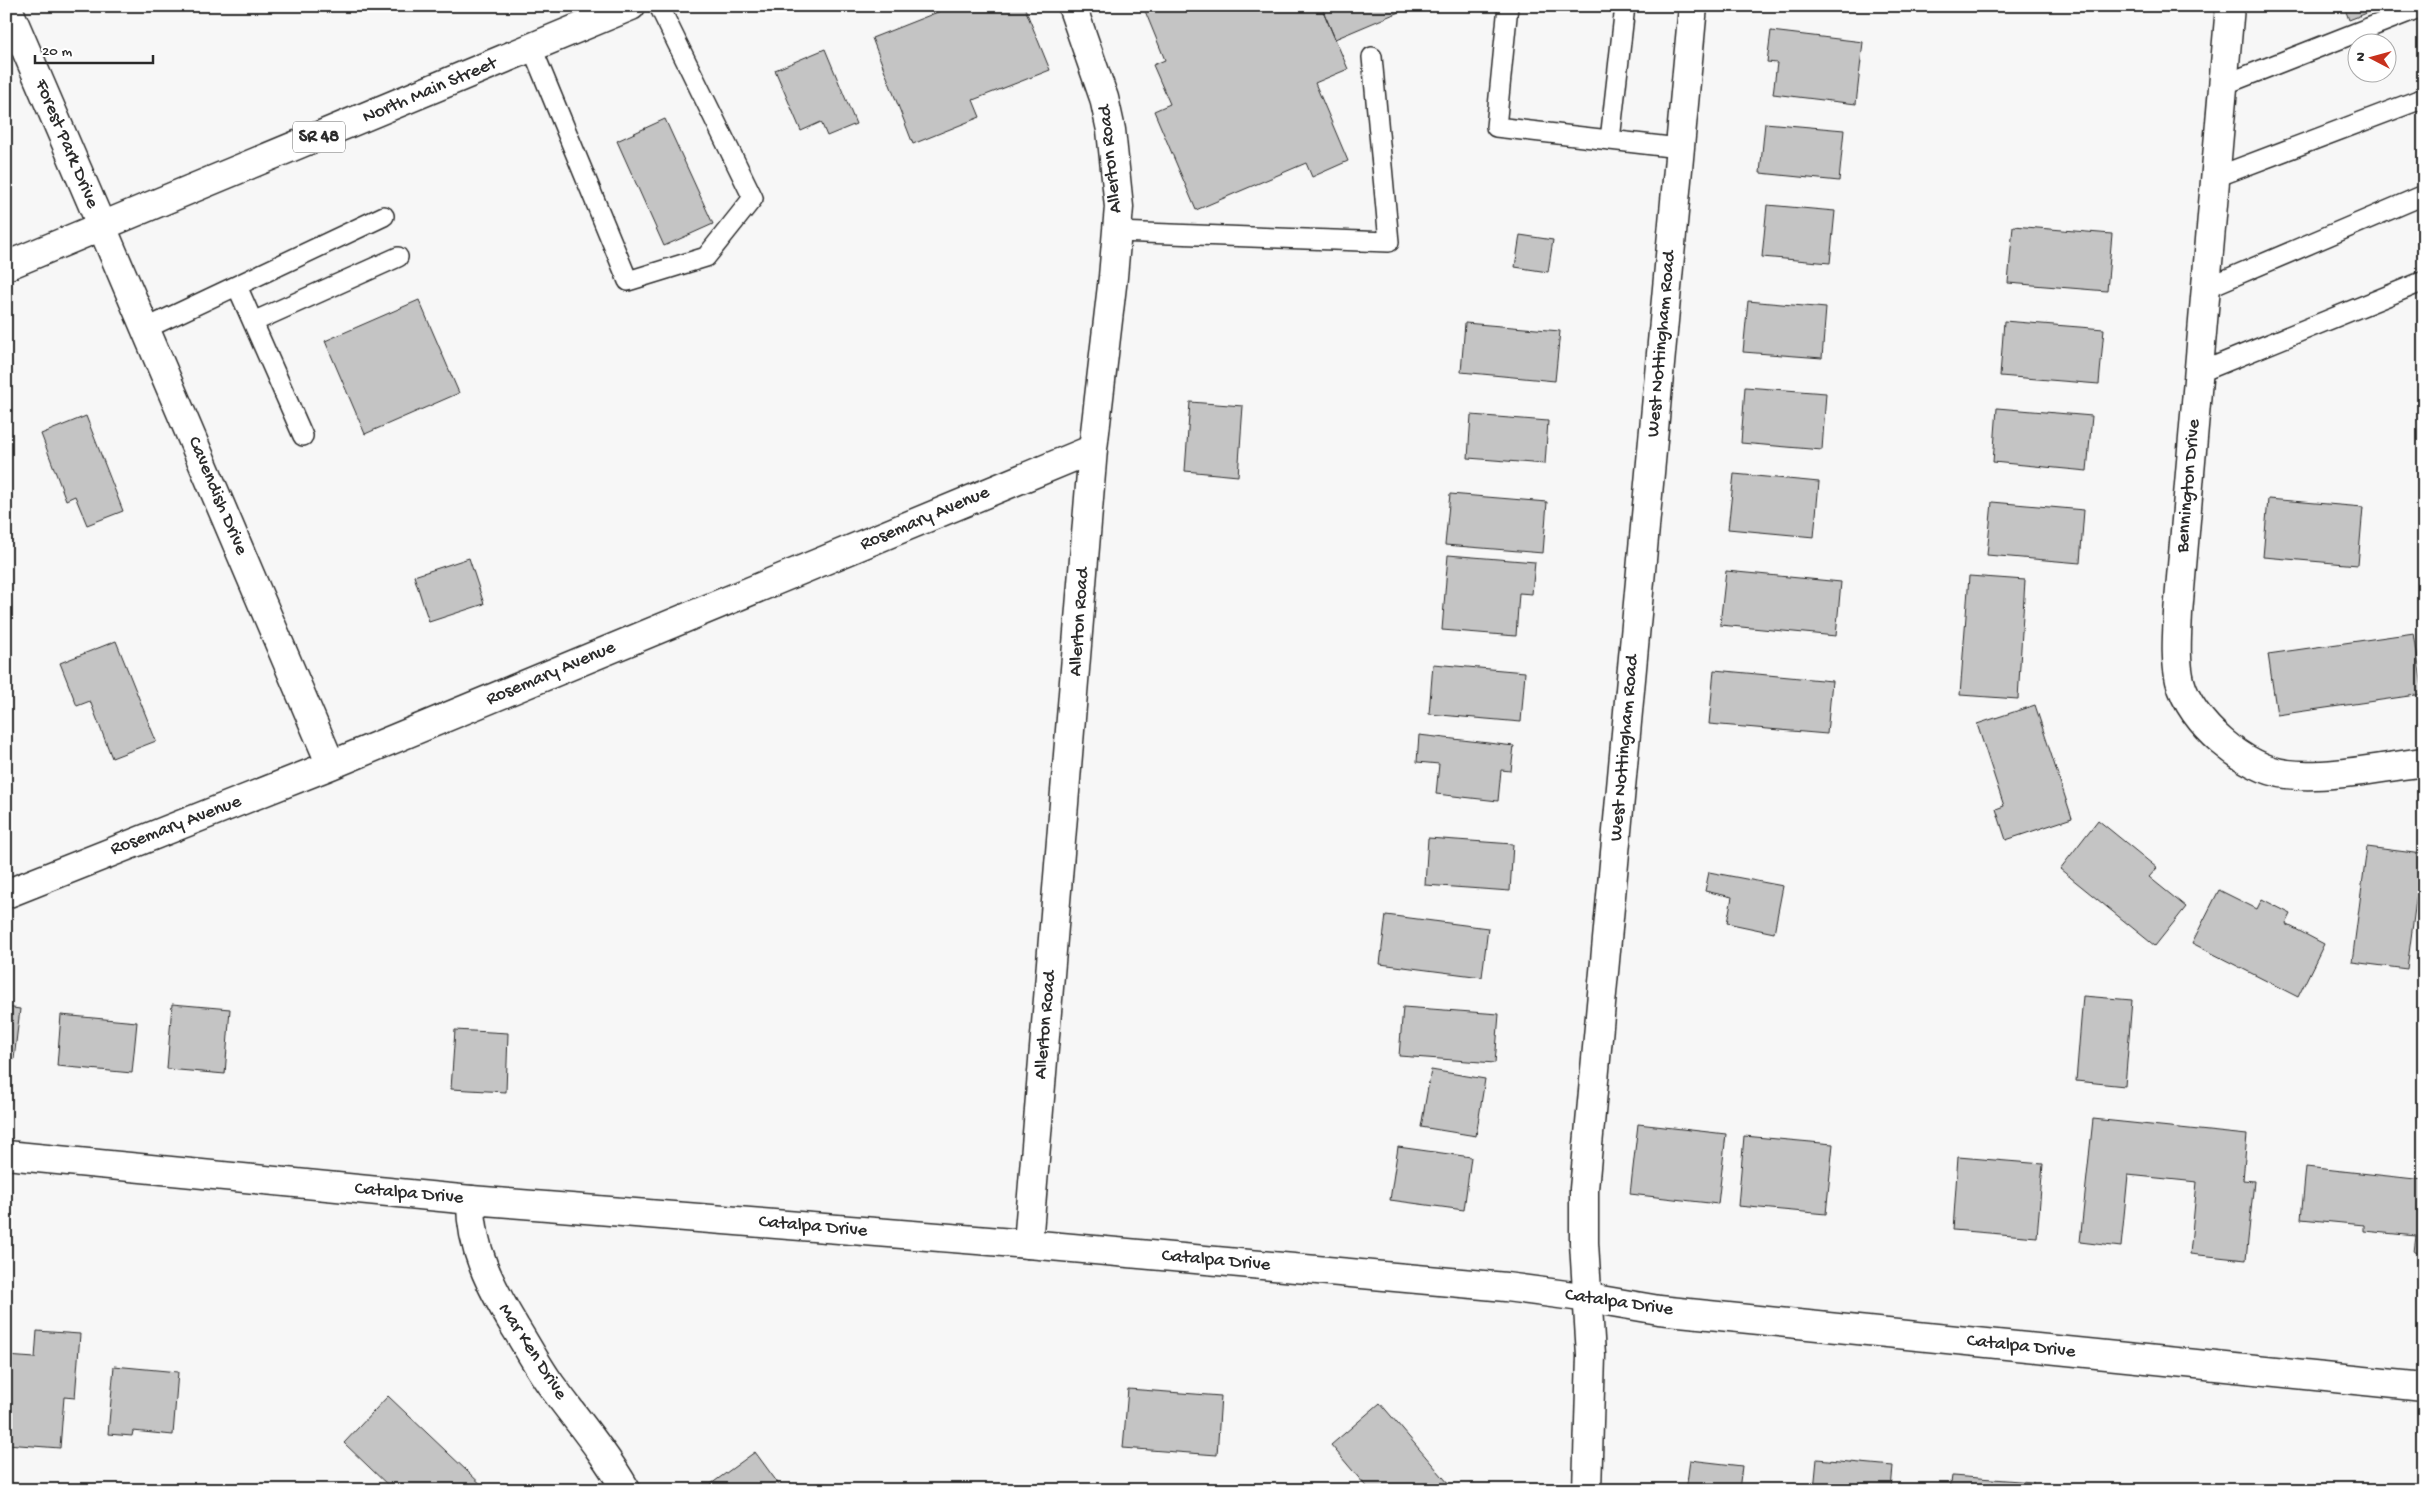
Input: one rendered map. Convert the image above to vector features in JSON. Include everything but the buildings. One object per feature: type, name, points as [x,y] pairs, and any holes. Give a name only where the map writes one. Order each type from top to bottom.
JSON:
[{"type":"street","name":"Forest Park Drive","points":[[7,6],[102,227]]},
{"type":"street","name":"North Main Street","points":[[6,266],[631,6]]},
{"type":"street","name":"Allerton Road","points":[[1028,1244],[1094,448],[1119,207],[1111,130],[1104,98],[1072,6]]},
{"type":"street","name":"West Nottingham Road","points":[[1586,1490],[1591,1355],[1589,1298],[1584,1243],[1584,1189],[1693,6]]},
{"type":"street","name":"Bennington Drive","points":[[2230,6],[2178,613],[2177,664],[2181,684],[2194,710],[2230,750],[2258,766],[2286,774],[2317,774],[2424,762]]},
{"type":"street","name":"Cavendish Drive","points":[[102,227],[147,328],[331,765]]},
{"type":"street","name":"Rosemary Avenue","points":[[6,894],[331,765],[1094,448]]},
{"type":"street","name":"Catalpa Drive","points":[[6,1155],[471,1200],[1028,1244],[1496,1286],[1589,1298],[1659,1310],[2424,1387]]},
{"type":"street","name":"Mar Ken Drive","points":[[471,1200],[471,1216],[476,1246],[492,1288],[550,1383],[606,1456],[626,1490]]},
{"type":"lane","points":[[532,48],[628,281],[706,257],[753,198],[659,6]]},
{"type":"lane","points":[[1508,6],[1496,127],[1679,148]]},
{"type":"lane","points":[[1610,140],[1625,6]]},
{"type":"lane","points":[[2224,85],[2424,6]]},
{"type":"lane","points":[[1117,232],[1389,242],[1372,57]]},
{"type":"lane","points":[[2216,177],[2424,98]]},
{"type":"lane","points":[[2206,288],[2424,195]]},
{"type":"lane","points":[[147,328],[384,216]]},
{"type":"lane","points":[[253,322],[398,257]]},
{"type":"lane","points":[[2198,373],[2424,281]]},
{"type":"lane","points":[[237,286],[304,436]]}]
